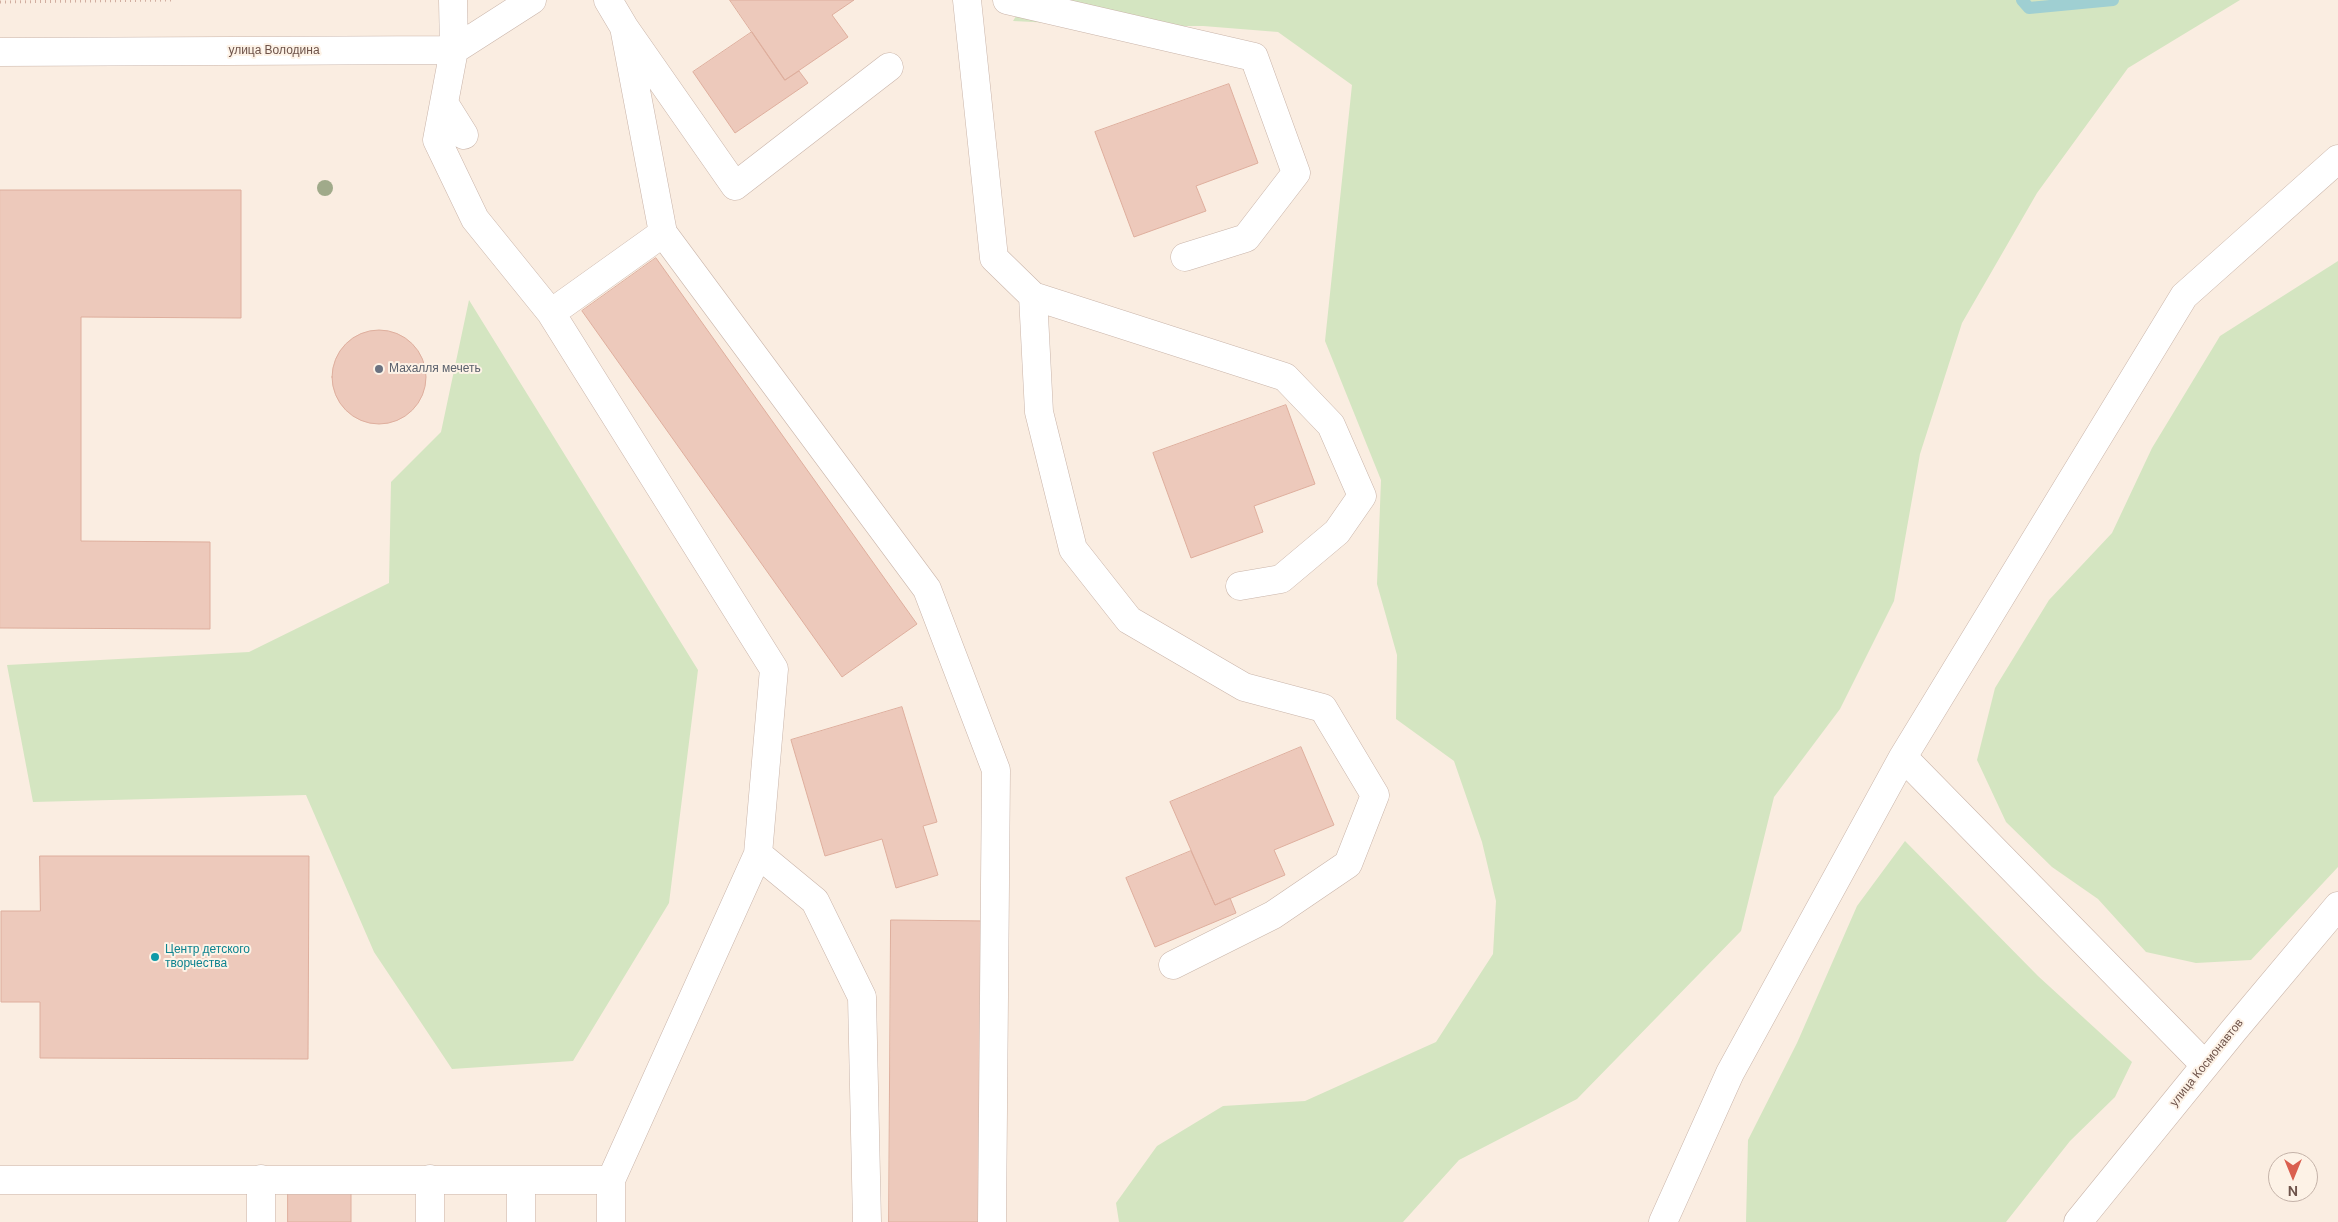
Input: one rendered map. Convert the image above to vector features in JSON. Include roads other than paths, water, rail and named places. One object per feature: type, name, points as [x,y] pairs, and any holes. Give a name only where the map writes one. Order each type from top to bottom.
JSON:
[{"type":"street","points":[[453,0],[454,50],[437,140],[475,219],[551,313],[774,668],[758,854],[611,1180],[611,1222]]},
{"type":"street","points":[[454,50],[532,0]]},
{"type":"street","points":[[608,0],[624,27],[735,186],[890,67]]},
{"type":"street","points":[[967,0],[994,258],[1033,296],[1285,377],[1331,425],[1362,496],[1337,532],[1281,579],[1240,586]]},
{"type":"street","points":[[1007,0],[1254,57],[1296,174],[1246,238],[1185,257]]},
{"type":"street","points":[[624,27],[663,233],[927,589],[996,770],[992,1222]]},
{"type":"street","name":"улица Володина","points":[[0,52],[454,50]]},
{"type":"street","points":[[444,103],[464,135]]},
{"type":"street","points":[[1663,1222],[1730,1073],[1903,757],[2184,296],[2338,159]]},
{"type":"street","points":[[551,313],[663,233]]},
{"type":"street","points":[[1033,296],[1040,412],[1073,550],[1129,620],[1244,687],[1323,708],[1375,795],[1348,864],[1273,915],[1173,964]]},
{"type":"street","points":[[1903,757],[2205,1065]]},
{"type":"street","points":[[758,854],[814,901],[862,997],[867,1222]]},
{"type":"street","name":"улица Космонавтов","points":[[2078,1222],[2205,1065],[2337,908]]},
{"type":"street","points":[[260,1179],[260,1222]]},
{"type":"street","points":[[430,1179],[430,1222]]},
{"type":"street","points":[[0,1180],[611,1180]]},
{"type":"street","points":[[521,1180],[521,1222]]},
{"type":"waterway","points":[[2022,0],[2029,8],[2113,0]]},
{"type":"place","name":"Махалля мечеть","points":[[379,369]]},
{"type":"place","name":"Центр детского творчества","points":[[155,957]]}]
